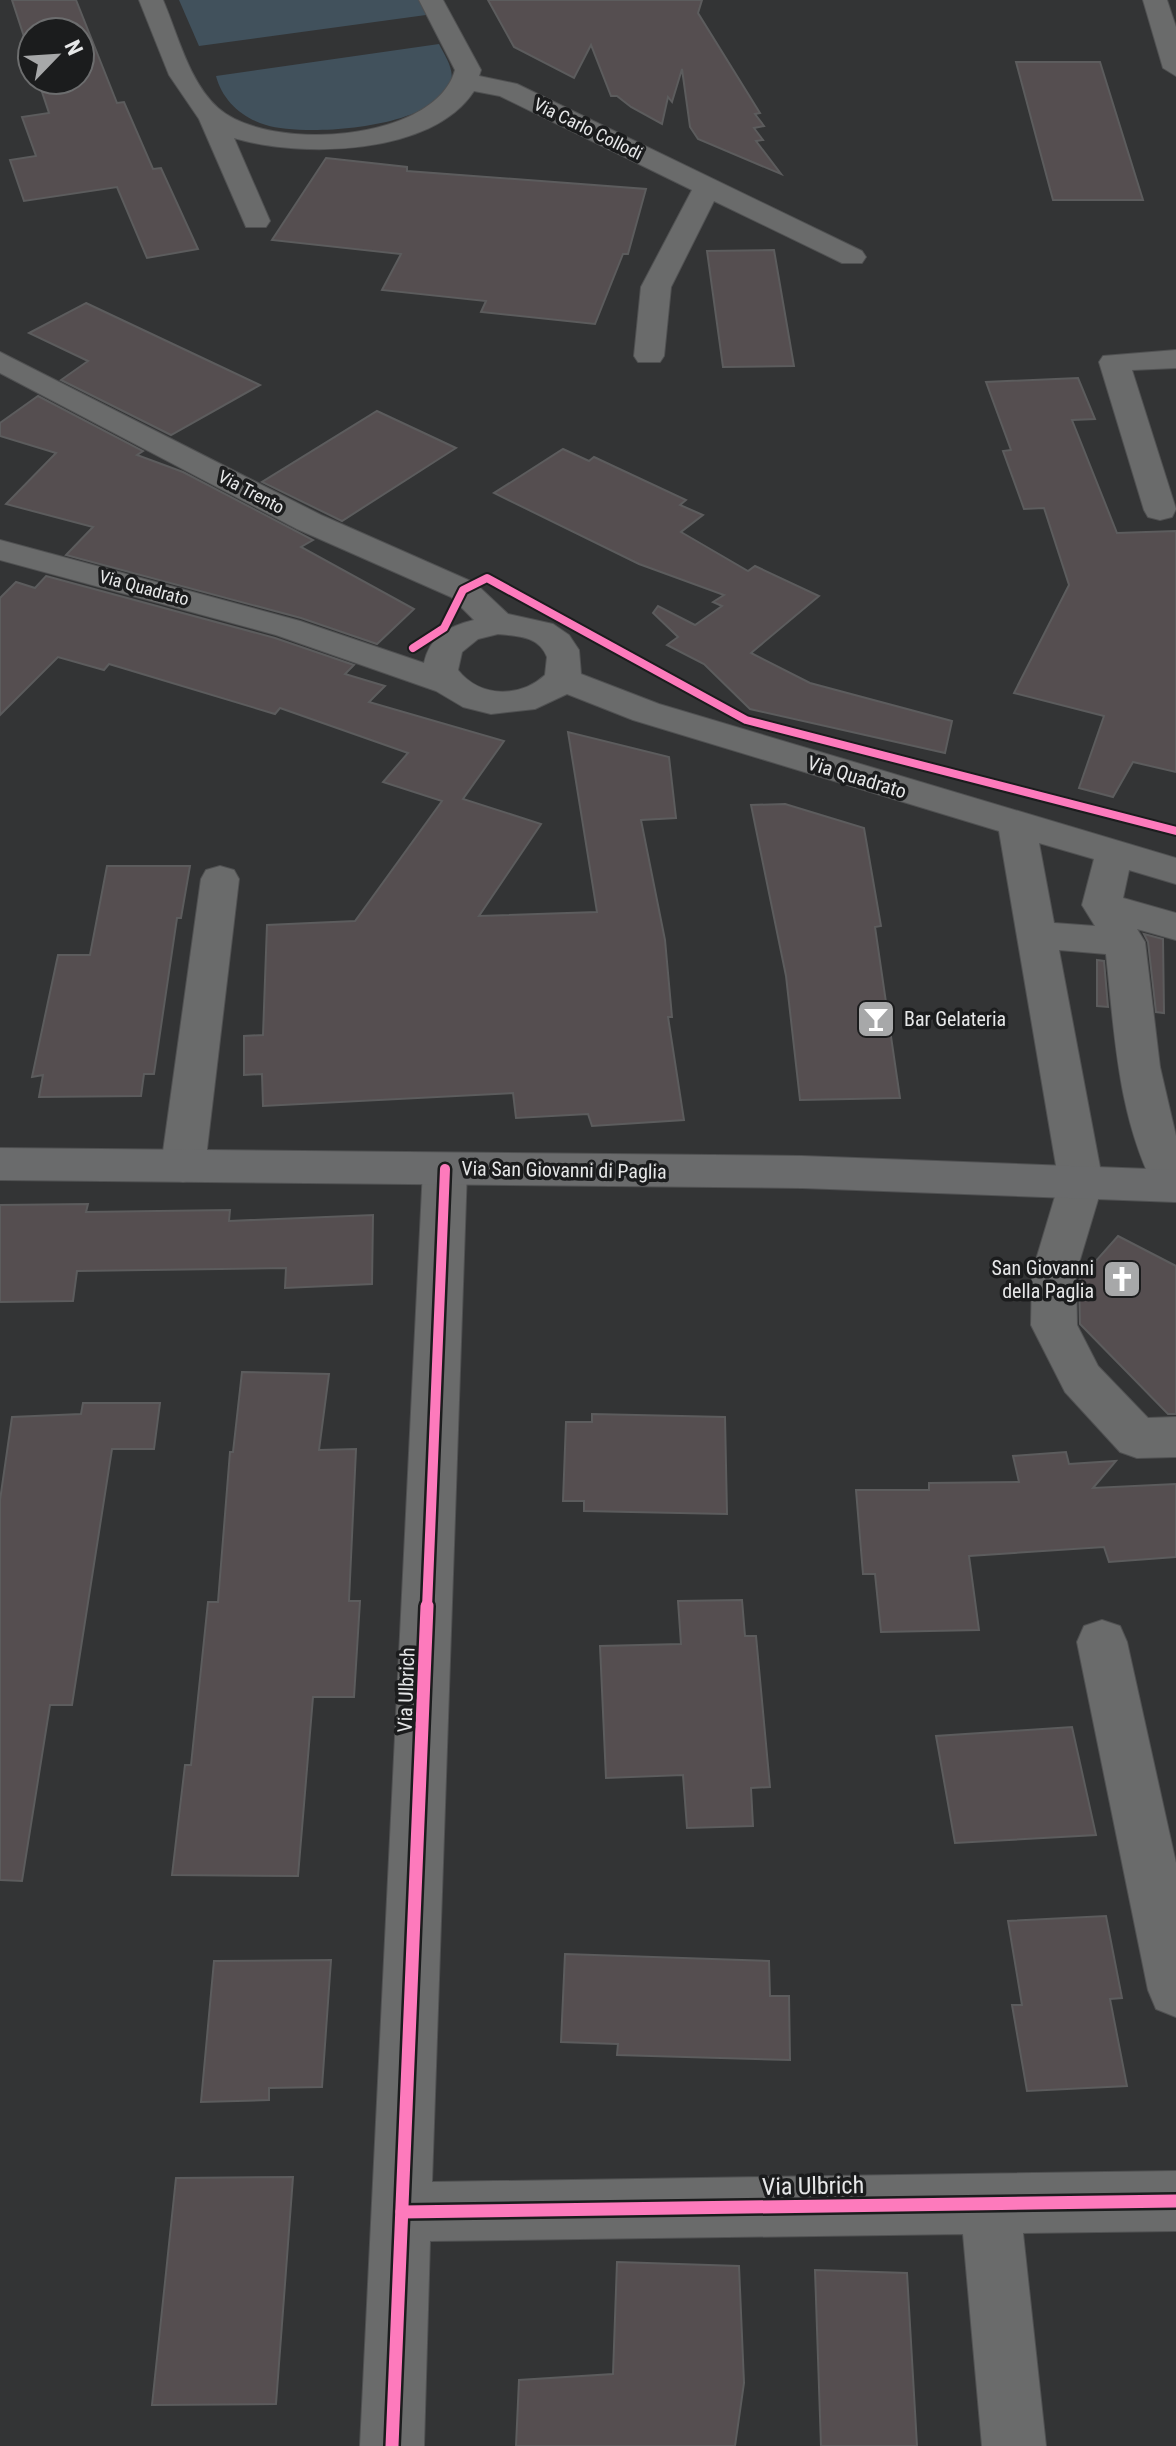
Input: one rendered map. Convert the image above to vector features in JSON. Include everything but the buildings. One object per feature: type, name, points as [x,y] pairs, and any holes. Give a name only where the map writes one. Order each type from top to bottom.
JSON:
[{"type":"main road","name":"Via San Giovanni di Paglia","points":[[0,1164],[802,1172],[1176,1186]]},
{"type":"street","points":[[151,0],[185,79],[211,116],[256,221]]},
{"type":"street","points":[[211,116],[244,132],[275,140],[320,143],[365,139],[412,128],[462,91],[468,70],[431,0]]},
{"type":"street","points":[[1155,0],[1176,68]]},
{"type":"street","name":"Via Carlo Collodi","points":[[464,81],[508,90],[852,257]]},
{"type":"street","points":[[649,356],[656,287],[707,187]]},
{"type":"street","points":[[1160,510],[1114,362],[1176,359]]},
{"type":"street","name":"Via Trento","points":[[0,361],[309,522],[463,590],[498,624]]},
{"type":"street","name":"Via Quadrato","points":[[0,550],[288,628],[446,665],[475,699],[505,702],[535,697],[561,679],[646,712],[1169,871]]},
{"type":"street","points":[[446,665],[466,632],[498,624],[540,630],[555,640],[565,652],[567,665],[561,679]]},
{"type":"street","points":[[1017,826],[1081,1183],[1054,1273],[1054,1325],[1081,1379],[1137,1438],[1176,1437]]},
{"type":"street","points":[[1114,854],[1102,905],[1125,942],[1148,1115],[1157,1152],[1176,1186]]},
{"type":"street","points":[[183,1166],[220,879]]},
{"type":"street","points":[[1102,905],[1176,927]]},
{"type":"street","points":[[1037,935],[1125,942]]},
{"type":"street","name":"Via Ulbrich","points":[[392,2446],[445,1169]]},
{"type":"street","points":[[1102,1642],[1176,1990]]},
{"type":"street","name":"Via Ulbrich","points":[[402,2212],[1176,2201]]},
{"type":"street","points":[[990,2204],[1014,2446]]},
{"type":"shaded area","points":[[179,0],[419,0],[426,15],[199,46]]},
{"type":"shaded area","points":[[439,44],[452,74],[450,84],[439,99],[419,111],[366,126],[309,130],[266,125],[234,107],[223,93],[216,76]]},
{"type":"cycle path","points":[[413,648],[444,628],[463,590],[487,578],[746,720],[1176,831]]},
{"type":"cycle path","points":[[392,2446],[445,1169]]},
{"type":"cycle path","points":[[402,2212],[1176,2201]]},
{"type":"place","name":"Bar Gelateria","points":[[876,1019]]},
{"type":"place","name":"San Giovanni della Paglia","points":[[1122,1279]]}]
